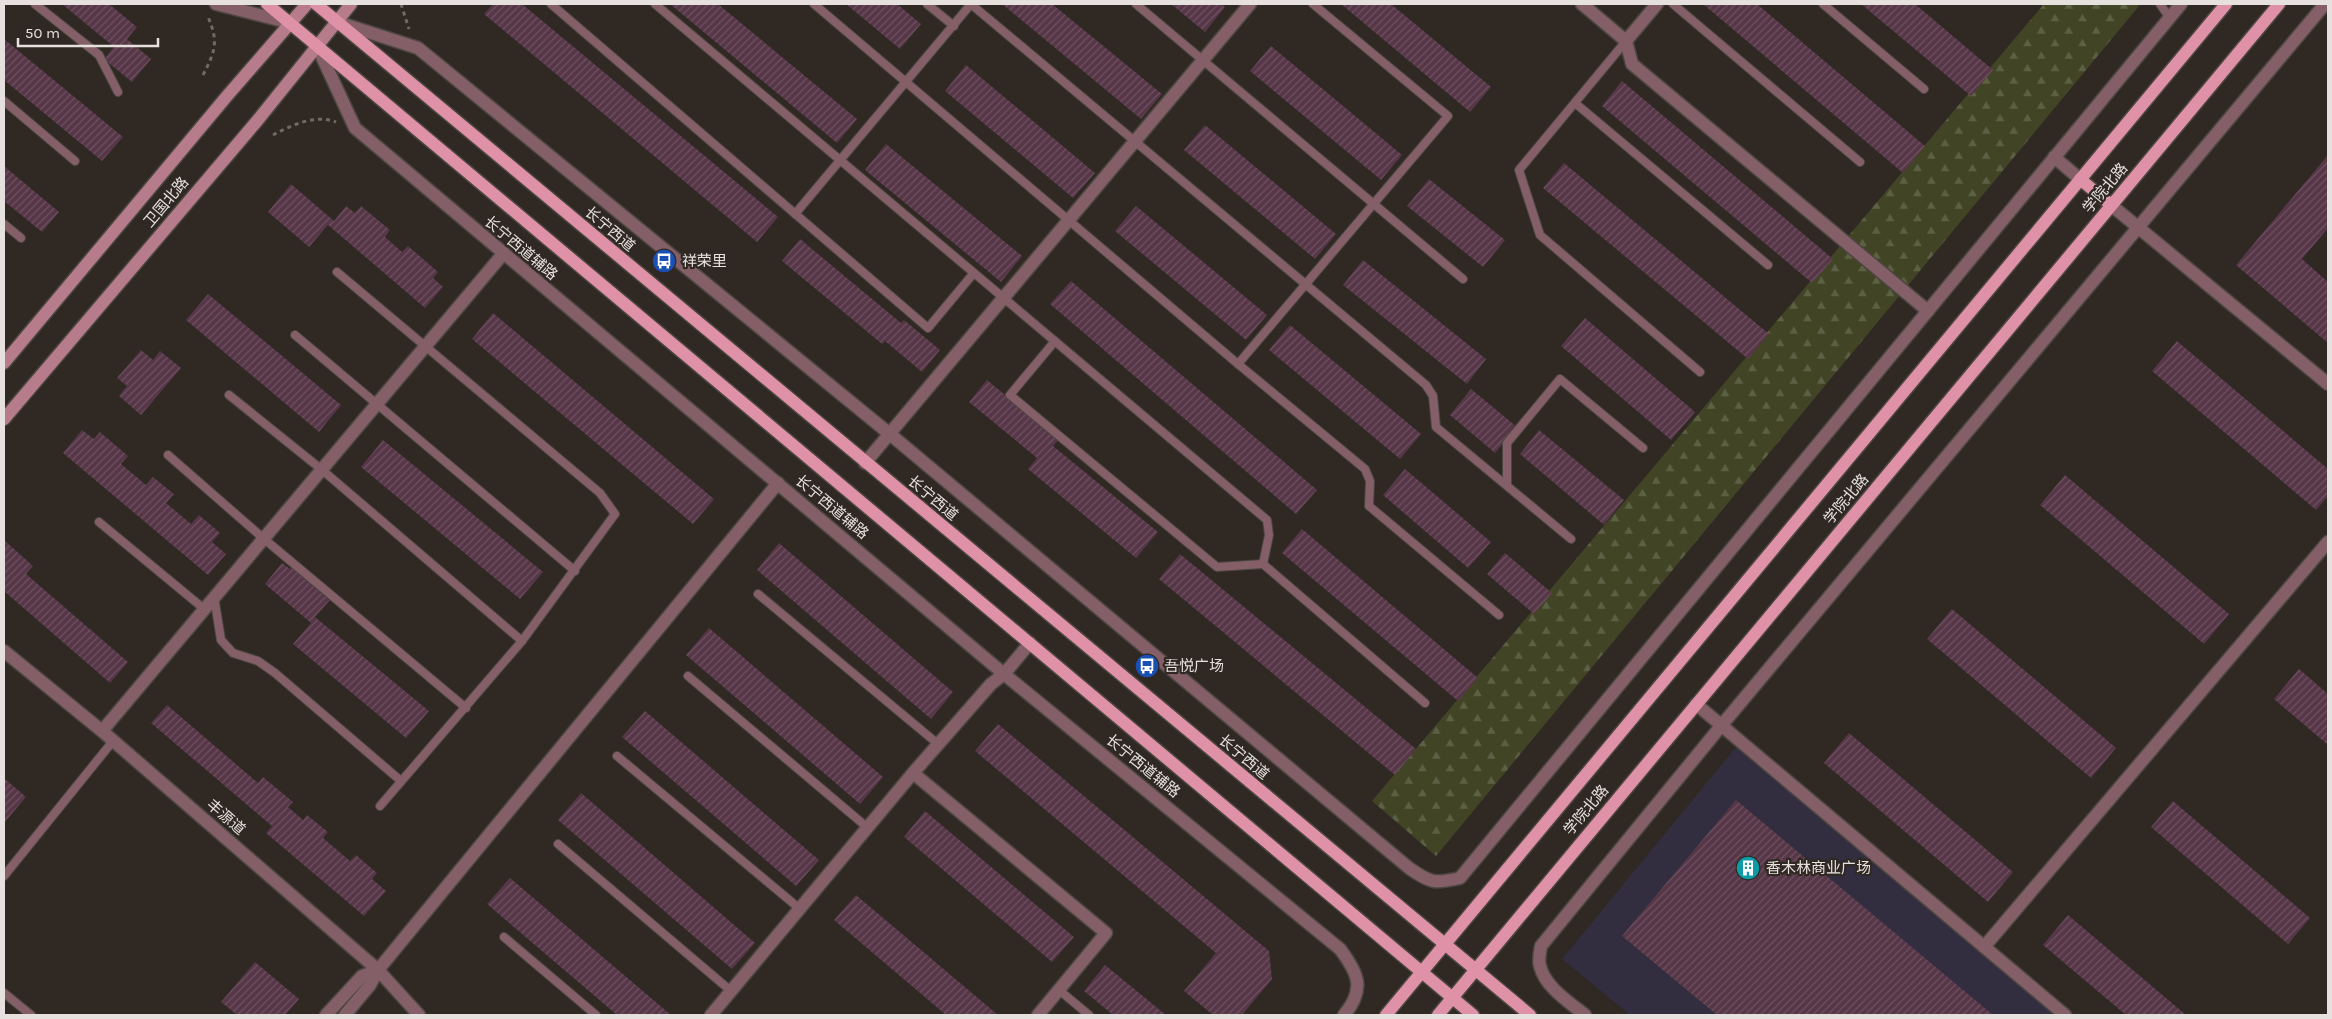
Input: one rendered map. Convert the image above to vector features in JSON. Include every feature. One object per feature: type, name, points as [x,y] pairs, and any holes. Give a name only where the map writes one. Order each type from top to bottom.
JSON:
[{"type":"main road","points":[[267,4],[1473,1015]]},
{"type":"main road","name":"卫国北路","points":[[4,363],[227,96],[292,24],[307,4]]},
{"type":"main road","name":"长宁西道","points":[[316,4],[1530,1015]]},
{"type":"main road","name":"卫国北路","points":[[4,419],[257,121],[351,4]]},
{"type":"main road","name":"学院北路","points":[[1386,1015],[1443,944],[2226,4]]},
{"type":"main road","name":"学院北路","points":[[1438,1015],[2279,4]]},
{"type":"main road","points":[[2080,179],[2111,205]]},
{"type":"street","points":[[216,4],[292,24]]},
{"type":"street","points":[[865,463],[1250,4]]},
{"type":"street","points":[[1582,4],[1626,41],[1632,64],[1928,311]]},
{"type":"street","points":[[1626,41],[1657,4]]},
{"type":"street","points":[[336,22],[418,48],[890,435],[1408,868],[1427,881],[1440,883],[1460,878],[2181,4]]},
{"type":"street","points":[[1585,1015],[1557,992],[1543,976],[1539,964],[1541,946],[1721,726],[2325,4]]},
{"type":"street","name":"长宁西道辅路","points":[[316,46],[355,128],[1004,674],[1340,949],[1355,970],[1357,993],[1344,1015]]},
{"type":"street","points":[[2054,157],[2080,179]]},
{"type":"street","points":[[2111,205],[2328,384]]},
{"type":"street","points":[[102,731],[203,608],[503,254]]},
{"type":"street","points":[[345,1015],[370,986],[378,970],[778,483]]},
{"type":"street","points":[[1984,947],[2328,542]]},
{"type":"street","points":[[712,1015],[913,773],[991,684],[1004,674],[1030,643]]},
{"type":"street","name":"丰源道","points":[[4,651],[102,731],[378,970],[419,1015]]},
{"type":"street","points":[[1696,704],[2065,1015]]},
{"type":"street","points":[[913,773],[1106,933],[1038,1015]]},
{"type":"street","points":[[326,1015],[362,976],[378,970]]},
{"type":"lane","points":[[35,4],[99,56],[118,92]]},
{"type":"lane","points":[[551,4],[928,328],[973,274]]},
{"type":"lane","points":[[655,4],[1266,520],[1269,535],[1263,564]]},
{"type":"lane","points":[[814,4],[1238,364],[1365,469],[1370,481],[1369,506],[1499,615]]},
{"type":"lane","points":[[927,4],[954,26]]},
{"type":"lane","points":[[795,214],[971,4],[1426,385],[1433,396],[1436,427],[1571,540]]},
{"type":"lane","points":[[1136,4],[1463,279]]},
{"type":"lane","points":[[1238,364],[1448,116],[1313,4]]},
{"type":"lane","points":[[1673,4],[1860,162]]},
{"type":"lane","points":[[1823,4],[1924,89]]},
{"type":"lane","points":[[2160,4],[2169,17]]},
{"type":"lane","points":[[1626,41],[1519,170],[1540,235],[1700,372]]},
{"type":"lane","points":[[4,101],[75,161]]},
{"type":"lane","points":[[1575,103],[1768,265]]},
{"type":"lane","points":[[4,224],[21,238]]},
{"type":"lane","points":[[337,272],[600,493],[615,514],[522,641],[380,806]]},
{"type":"lane","points":[[295,335],[575,571]]},
{"type":"lane","points":[[1055,341],[1010,395],[1217,567],[1263,564],[1425,703]]},
{"type":"lane","points":[[1506,485],[1506,443],[1560,379],[1643,448]]},
{"type":"lane","points":[[229,396],[321,470],[522,641]]},
{"type":"lane","points":[[168,455],[263,538],[466,708]]},
{"type":"lane","points":[[99,522],[203,608]]},
{"type":"lane","points":[[758,594],[938,744]]},
{"type":"lane","points":[[214,596],[221,640],[233,653],[258,661],[275,673],[401,781]]},
{"type":"lane","points":[[688,676],[868,828]]},
{"type":"lane","points":[[4,876],[113,741]]},
{"type":"lane","points":[[617,756],[800,909]]},
{"type":"lane","points":[[558,844],[732,991]]},
{"type":"lane","points":[[504,937],[596,1015]]},
{"type":"lane","points":[[1059,990],[1089,1015]]},
{"type":"lane","points":[[4,992],[31,1015]]},
{"type":"path","points":[[401,4],[403,15],[418,48]]},
{"type":"path","points":[[203,75],[215,52],[214,31],[206,13]]},
{"type":"path","points":[[274,135],[297,123],[329,119],[355,128]]},
{"type":"shaded area","points":[[1736,747],[2058,1015],[1630,1015],[1562,959]]},
{"type":"green space","points":[[2044,4],[2137,4],[2139,6],[1436,856],[1372,801]]},
{"type":"building","points":[[62,4],[109,4],[137,27],[127,39],[151,59],[132,82],[104,59],[114,47]]},
{"type":"building","points":[[493,4],[522,4],[778,217],[757,242],[484,14]]},
{"type":"building","points":[[670,4],[718,4],[857,119],[837,143]]},
{"type":"building","points":[[846,4],[897,4],[921,24],[900,49]]},
{"type":"building","points":[[1002,4],[1052,4],[1162,94],[1141,119]]},
{"type":"building","points":[[1171,4],[1221,4],[1225,7],[1205,32]]},
{"type":"building","points":[[1341,4],[1391,4],[1491,87],[1470,112]]},
{"type":"building","points":[[1703,4],[1757,4],[1925,146],[1903,173]]},
{"type":"building","points":[[1861,4],[1915,4],[1993,70],[1971,96]]},
{"type":"building","points":[[4,39],[123,137],[102,161],[4,80]]},
{"type":"building","points":[[1271,46],[1402,155],[1381,180],[1250,71]]},
{"type":"building","points":[[966,65],[1095,173],[1073,198],[945,91]]},
{"type":"building","points":[[1622,81],[1833,259],[1812,283],[1602,106]]},
{"type":"building","points":[[1205,125],[1336,234],[1315,259],[1184,150]]},
{"type":"building","points":[[886,144],[1022,256],[1001,282],[865,170]]},
{"type":"building","points":[[2328,155],[2328,228],[2302,259],[2328,282],[2328,343],[2236,265]]},
{"type":"building","points":[[1564,163],[1769,334],[1748,359],[1543,188]]},
{"type":"building","points":[[4,166],[59,212],[42,232],[4,201]]},
{"type":"building","points":[[1429,179],[1505,240],[1483,267],[1407,206]]},
{"type":"building","points":[[291,184],[334,221],[346,206],[355,213],[361,206],[390,230],[385,237],[402,252],[408,246],[438,272],[433,278],[443,287],[425,308],[328,225],[309,247],[268,212]]},
{"type":"building","points":[[1136,206],[1267,315],[1246,340],[1115,231]]},
{"type":"building","points":[[800,239],[901,323],[904,320],[940,350],[922,372],[885,341],[882,344],[782,261]]},
{"type":"building","points":[[1363,260],[1486,359],[1467,384],[1343,285]]},
{"type":"building","points":[[1071,281],[1317,490],[1296,514],[1050,304]]},
{"type":"building","points":[[208,294],[341,405],[319,432],[186,320]]},
{"type":"building","points":[[493,313],[714,499],[693,524],[472,339]]},
{"type":"building","points":[[1585,318],[1695,412],[1671,440],[1561,346]]},
{"type":"building","points":[[1290,325],[1421,434],[1400,459],[1269,350]]},
{"type":"building","points":[[2177,341],[2328,469],[2328,496],[2316,510],[2152,371]]},
{"type":"building","points":[[141,350],[153,360],[160,351],[181,368],[141,415],[119,396],[127,386],[117,378]]},
{"type":"building","points":[[987,380],[1059,439],[1053,446],[1158,532],[1136,558],[1028,469],[1037,458],[969,402]]},
{"type":"building","points":[[1471,389],[1517,427],[1495,453],[1450,415]]},
{"type":"building","points":[[82,430],[94,439],[100,432],[128,456],[121,464],[146,485],[153,477],[174,494],[166,503],[191,524],[199,515],[220,533],[212,542],[226,554],[208,575],[63,453]]},
{"type":"building","points":[[1539,430],[1624,500],[1604,525],[1520,454]]},
{"type":"building","points":[[383,440],[543,572],[520,599],[361,467]]},
{"type":"building","points":[[1405,469],[1491,542],[1468,568],[1383,495]]},
{"type":"building","points":[[2065,475],[2229,614],[2204,644],[2040,505]]},
{"type":"building","points":[[1302,529],[1478,678],[1458,701],[1282,553]]},
{"type":"building","points":[[4,540],[33,566],[26,574],[128,662],[110,683],[4,591]]},
{"type":"building","points":[[779,543],[953,692],[931,719],[757,570]]},
{"type":"building","points":[[1505,553],[1552,593],[1534,614],[1487,574]]},
{"type":"building","points":[[1180,554],[1416,749],[1395,775],[1159,579]]},
{"type":"building","points":[[296,561],[325,586],[320,592],[330,600],[315,617],[429,711],[406,738],[293,644],[311,623],[265,584],[282,563],[290,569]]},
{"type":"building","points":[[1952,609],[2116,748],[2091,778],[1927,639]]},
{"type":"building","points":[[709,628],[883,777],[860,804],[686,655]]},
{"type":"building","points":[[2299,669],[2328,694],[2328,745],[2274,699]]},
{"type":"building","points":[[167,705],[258,783],[263,777],[293,802],[288,807],[303,820],[307,815],[328,832],[323,838],[350,861],[356,855],[377,873],[372,879],[386,891],[364,916],[266,833],[272,826],[151,723]]},
{"type":"building","points":[[645,711],[819,860],[796,886],[622,737]]},
{"type":"building","points":[[998,724],[1269,951],[1272,979],[1242,1015],[1213,1015],[1184,991],[1216,953],[975,751]]},
{"type":"building","points":[[1849,733],[2013,872],[1988,902],[1824,763]]},
{"type":"building","points":[[4,778],[26,797],[4,823]]},
{"type":"building","points":[[581,793],[755,943],[732,969],[558,820]]},
{"type":"building","name":"香木林商业广场","points":[[1736,800],[1993,1015],[1717,1015],[1622,936]]},
{"type":"building","points":[[2173,801],[2310,918],[2288,944],[2151,827]]},
{"type":"building","points":[[925,811],[1074,937],[1052,962],[904,837]]},
{"type":"building","points":[[510,878],[671,1015],[617,1015],[487,904]]},
{"type":"building","points":[[856,895],[998,1015],[946,1015],[834,920]]},
{"type":"building","points":[[2068,915],[2186,1015],[2126,1015],[2043,945]]},
{"type":"building","points":[[255,962],[299,999],[285,1015],[237,1015],[221,1002]]},
{"type":"building","points":[[1105,965],[1166,1015],[1113,1015],[1084,991]]},
{"type":"place","name":"祥荣里","points":[[664,261]]},
{"type":"place","name":"吾悦广场","points":[[1147,666]]},
{"type":"place","name":"香木林商业广场","points":[[1748,868]]}]
